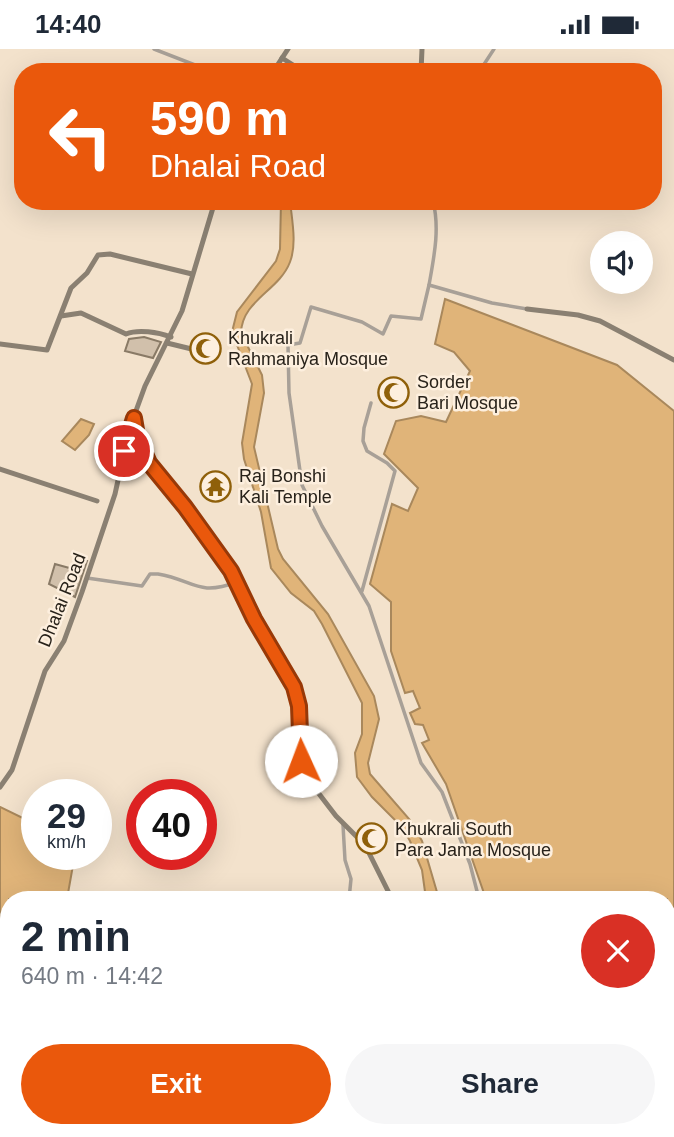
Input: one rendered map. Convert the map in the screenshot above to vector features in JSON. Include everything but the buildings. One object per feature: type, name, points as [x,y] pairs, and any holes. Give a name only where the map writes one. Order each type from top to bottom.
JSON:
[{"type":"street","points":[[154,49],[190,63]]},
{"type":"street","points":[[279,63],[288,49]]},
{"type":"street","points":[[282,58],[290,63]]},
{"type":"street","name":"Dhalai Road","points":[[0,787],[12,770],[45,671],[64,641],[88,578],[115,494],[119,469],[134,418],[145,386],[169,340],[212,210]]},
{"type":"street","points":[[435,210],[435,250],[421,319],[391,316],[383,334],[362,323],[311,307],[300,343],[288,345],[289,393],[297,435],[298,473],[310,504],[369,607],[421,763],[443,792],[470,864],[477,891]]},
{"type":"street","points":[[0,344],[47,350],[71,288],[100,254],[192,274]]},
{"type":"street","points":[[429,285],[492,303],[600,321],[674,360]]},
{"type":"street","points":[[61,316],[81,313],[126,334],[134,331],[160,333],[169,340],[208,353]]},
{"type":"street","points":[[362,591],[394,471],[387,463],[367,451],[363,441],[371,403]]},
{"type":"street","points":[[134,418],[137,436],[149,463],[185,507],[237,582],[254,619],[294,687],[301,737],[299,751],[304,771],[343,823],[365,845],[388,891]]},
{"type":"street","points":[[0,469],[97,501]]},
{"type":"street","points":[[88,578],[142,586],[150,574],[158,574],[207,590],[219,589],[237,582]]},
{"type":"street","points":[[343,823],[345,860],[351,879],[350,891]]},
{"type":"shaded area","points":[[281,210],[291,210],[294,240],[290,262],[278,281],[248,312],[241,333],[262,375],[264,393],[254,447],[278,549],[283,559],[328,614],[374,696],[379,719],[368,763],[370,774],[410,820],[422,841],[437,891],[425,891],[422,870],[402,827],[372,797],[357,777],[355,753],[362,734],[362,703],[314,611],[291,593],[271,568],[261,512],[244,459],[242,443],[252,384],[232,332],[237,312],[276,261],[280,249]]},
{"type":"shaded area","points":[[445,299],[617,365],[674,411],[674,891],[483,891],[446,784],[422,743],[429,740],[423,725],[415,724],[410,713],[420,708],[413,691],[405,693],[391,651],[391,602],[370,584],[392,504],[408,511],[418,488],[384,454],[396,421],[421,416],[446,422],[470,371],[454,352],[435,344]]},
{"type":"shaded area","points":[[81,419],[94,424],[89,435],[75,450],[62,441]]},
{"type":"shaded area","points":[[0,807],[21,817],[21,870],[72,870],[68,891],[0,891]]},
{"type":"place","name":"Khukrali Rahmaniya Mosque","points":[[205,348]]},
{"type":"place","name":"Sorder Bari Mosque","points":[[394,392]]},
{"type":"place","name":"Raj Bonshi Kali Temple","points":[[216,486]]},
{"type":"place","name":"Khukrali South Para Jama Mosque","points":[[372,839]]},
{"type":"route","points":[[124,451],[134,418],[137,436],[149,463],[231,571],[244,593],[254,619],[294,687],[299,706],[301,761]]}]
